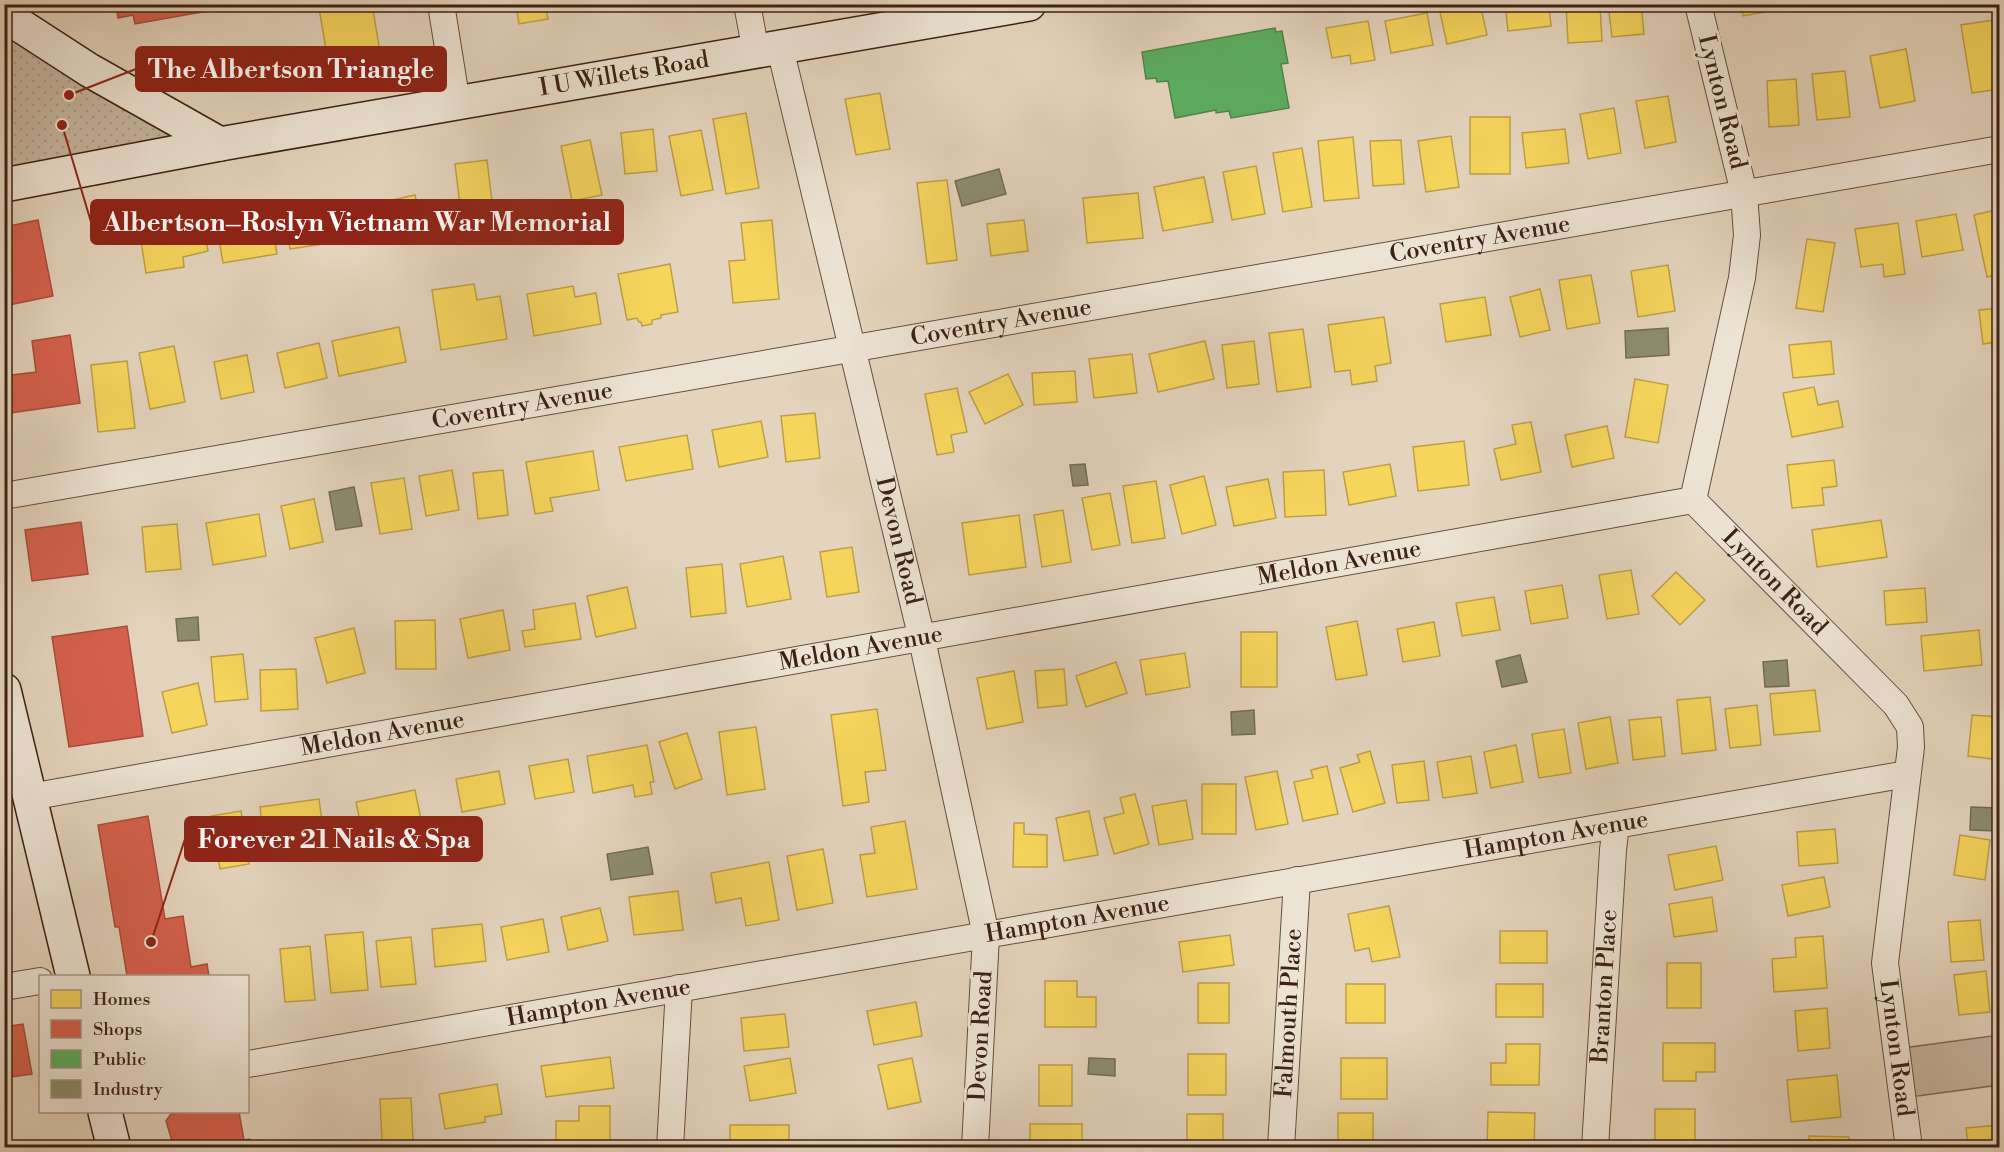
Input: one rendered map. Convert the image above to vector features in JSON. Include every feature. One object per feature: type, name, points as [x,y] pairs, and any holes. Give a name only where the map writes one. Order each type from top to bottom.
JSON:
[{"type":"main road","name":"I U Willets Road","points":[[4,185],[220,144],[1029,4]]},
{"type":"main road","points":[[4,15],[89,70],[220,144]]},
{"type":"main road","points":[[4,690],[72,975]]},
{"type":"main road","points":[[105,1113],[114,1148]]},
{"type":"street","points":[[441,4],[457,104]]},
{"type":"street","name":"Devon Road","points":[[747,4],[768,50],[852,348],[922,638],[986,935],[975,1148]]},
{"type":"street","name":"Lynton Road","points":[[1698,4],[1744,193],[1747,235],[1742,278],[1693,500],[1896,705],[1910,728],[1911,747],[1885,963],[1909,1148]]},
{"type":"street","name":"Coventry Avenue","points":[[4,496],[2000,149]]},
{"type":"street","name":"Meldon Avenue","points":[[30,797],[1693,500]]},
{"type":"street","name":"Hampton Avenue","points":[[249,1064],[1907,774]]},
{"type":"street","name":"Branton Place","points":[[1595,1148],[1612,850],[1616,825]]},
{"type":"street","name":"Falmouth Place","points":[[1281,1148],[1297,880]]},
{"type":"street","points":[[4,987],[39,981]]},
{"type":"street","points":[[670,1148],[679,988]]},
{"type":"shaded area","points":[[4,17],[220,144],[5,186]]},
{"type":"shaded area","points":[[1999,1035],[1999,1085],[1903,1098],[1896,1049]]},
{"type":"building: Homes","points":[[339,4],[372,4],[381,58],[329,67],[319,8]]},
{"type":"building: Homes","points":[[504,4],[545,4],[548,19],[519,24],[516,6],[505,8]]},
{"type":"building: Homes","points":[[1480,4],[1487,35],[1447,44],[1440,12]]},
{"type":"building: Homes","points":[[1505,4],[1549,4],[1551,26],[1508,31]]},
{"type":"building: Homes","points":[[1566,4],[1600,4],[1602,41],[1568,43]]},
{"type":"building: Homes","points":[[1608,4],[1641,4],[1644,34],[1612,37]]},
{"type":"building: Homes","points":[[1741,4],[1809,4],[1743,16]]},
{"type":"building: Homes","points":[[1427,13],[1433,45],[1391,53],[1385,21]]},
{"type":"building: Homes","points":[[2000,19],[2000,89],[1972,93],[1961,25]]},
{"type":"building: Homes","points":[[1368,21],[1375,60],[1351,64],[1350,55],[1332,58],[1326,28]]},
{"type":"building: Homes","points":[[1906,49],[1915,101],[1880,108],[1870,56]]},
{"type":"building: Homes","points":[[1845,71],[1850,117],[1817,120],[1812,74]]},
{"type":"building: Homes","points":[[1796,79],[1799,125],[1769,127],[1767,81]]},
{"type":"building: Homes","points":[[880,93],[890,149],[856,155],[845,99]]},
{"type":"building: Homes","points":[[1668,96],[1676,142],[1645,148],[1636,101]]},
{"type":"building: Homes","points":[[1614,108],[1621,153],[1588,159],[1580,114]]},
{"type":"building: Homes","points":[[746,113],[759,188],[726,194],[713,119]]},
{"type":"building: Homes","points":[[1470,117],[1510,117],[1510,174],[1470,174]]},
{"type":"building: Homes","points":[[653,129],[657,171],[625,174],[621,133]]},
{"type":"building: Homes","points":[[1565,129],[1569,163],[1526,168],[1522,133]]},
{"type":"building: Homes","points":[[701,130],[713,190],[681,196],[669,136]]},
{"type":"building: Homes","points":[[1451,136],[1459,187],[1426,192],[1418,141]]},
{"type":"building: Homes","points":[[1353,137],[1359,198],[1324,201],[1318,141]]},
{"type":"building: Homes","points":[[590,140],[602,195],[572,201],[561,146]]},
{"type":"building: Homes","points":[[1401,140],[1404,184],[1373,186],[1370,141]]},
{"type":"building: Homes","points":[[1302,148],[1312,207],[1283,212],[1273,153]]},
{"type":"building: Homes","points":[[487,160],[492,201],[460,205],[455,164]]},
{"type":"building: Homes","points":[[1256,166],[1265,214],[1232,220],[1223,172]]},
{"type":"building: Homes","points":[[1204,177],[1213,222],[1163,231],[1154,187]]},
{"type":"building: Homes","points":[[947,180],[957,260],[927,264],[917,183]]},
{"type":"building: Homes","points":[[1138,193],[1143,238],[1087,243],[1083,198]]},
{"type":"building: Homes","points":[[415,195],[422,225],[367,236],[361,207]]},
{"type":"building: Homes","points":[[2000,209],[2000,274],[1987,277],[1974,215]]},
{"type":"building: Homes","points":[[332,211],[336,242],[290,249],[285,217]]},
{"type":"building: Homes","points":[[193,213],[194,221],[203,219],[208,251],[183,257],[184,267],[146,273],[140,235],[160,232],[159,226],[173,224],[172,217]]},
{"type":"building: Homes","points":[[1956,214],[1963,250],[1922,257],[1916,221]]},
{"type":"building: Homes","points":[[271,220],[277,254],[223,263],[217,228]]},
{"type":"building: Homes","points":[[772,220],[779,299],[733,303],[729,261],[745,260],[741,223]]},
{"type":"building: Homes","points":[[1024,220],[1028,251],[991,256],[987,224]]},
{"type":"building: Homes","points":[[1898,223],[1905,274],[1884,277],[1883,264],[1861,267],[1855,229]]},
{"type":"building: Homes","points":[[1807,239],[1835,243],[1823,312],[1796,308]]},
{"type":"building: Homes","points":[[670,264],[678,312],[661,315],[661,318],[652,320],[652,324],[642,326],[637,318],[627,320],[618,274]]},
{"type":"building: Homes","points":[[1668,265],[1675,311],[1638,317],[1631,271]]},
{"type":"building: Homes","points":[[1591,275],[1600,323],[1567,329],[1559,280]]},
{"type":"building: Homes","points":[[474,284],[477,300],[500,296],[507,339],[441,350],[432,290]]},
{"type":"building: Homes","points":[[573,286],[575,297],[596,293],[601,324],[534,336],[527,294]]},
{"type":"building: Homes","points":[[1540,289],[1550,330],[1520,337],[1510,297]]},
{"type":"building: Homes","points":[[1485,297],[1491,335],[1446,342],[1440,304]]},
{"type":"building: Homes","points":[[2000,308],[2000,341],[1983,344],[1979,310]]},
{"type":"building: Homes","points":[[1384,317],[1391,363],[1375,366],[1377,381],[1352,385],[1350,370],[1335,372],[1328,325]]},
{"type":"building: Homes","points":[[399,327],[406,362],[339,376],[332,341]]},
{"type":"building: Homes","points":[[1303,329],[1311,387],[1277,392],[1269,333]]},
{"type":"building: Homes","points":[[1205,341],[1214,379],[1158,392],[1149,354]]},
{"type":"building: Homes","points":[[1254,341],[1259,384],[1227,388],[1222,345]]},
{"type":"building: Homes","points":[[1831,341],[1834,374],[1793,378],[1789,345]]},
{"type":"building: Homes","points":[[319,343],[327,378],[285,388],[277,353]]},
{"type":"building: Homes","points":[[174,346],[185,402],[150,409],[139,353]]},
{"type":"building: Homes","points":[[1132,354],[1137,393],[1094,398],[1089,359]]},
{"type":"building: Homes","points":[[247,355],[254,392],[221,399],[214,362]]},
{"type":"building: Homes","points":[[127,361],[135,428],[98,432],[91,365]]},
{"type":"building: Homes","points":[[1075,371],[1077,402],[1034,405],[1032,373]]},
{"type":"building: Homes","points":[[1008,374],[1023,405],[985,424],[969,392]]},
{"type":"building: Homes","points":[[1635,379],[1668,385],[1658,443],[1625,437]]},
{"type":"building: Homes","points":[[1814,387],[1818,405],[1838,401],[1843,427],[1792,437],[1783,393]]},
{"type":"building: Homes","points":[[957,388],[967,432],[951,435],[954,452],[937,455],[925,394]]},
{"type":"building: Homes","points":[[815,413],[820,458],[786,462],[781,416]]},
{"type":"building: Homes","points":[[761,421],[768,457],[719,467],[712,430]]},
{"type":"building: Homes","points":[[1531,422],[1541,472],[1501,480],[1494,449],[1516,444],[1512,425]]},
{"type":"building: Homes","points":[[1607,426],[1614,458],[1572,467],[1565,435]]},
{"type":"building: Homes","points":[[687,435],[693,469],[626,481],[619,447]]},
{"type":"building: Homes","points":[[1464,441],[1469,485],[1418,491],[1413,447]]},
{"type":"building: Homes","points":[[593,451],[599,490],[550,498],[553,511],[535,514],[526,462]]},
{"type":"building: Homes","points":[[1834,460],[1837,486],[1822,488],[1824,505],[1792,508],[1787,465]]},
{"type":"building: Homes","points":[[1390,464],[1396,496],[1349,505],[1343,472]]},
{"type":"building: Homes","points":[[452,470],[459,510],[426,516],[419,476]]},
{"type":"building: Homes","points":[[503,470],[508,515],[478,519],[473,473]]},
{"type":"building: Homes","points":[[1324,470],[1326,515],[1285,517],[1283,472]]},
{"type":"building: Homes","points":[[1204,476],[1216,525],[1182,534],[1170,485]]},
{"type":"building: Homes","points":[[404,478],[412,529],[380,534],[371,483]]},
{"type":"building: Homes","points":[[1268,479],[1276,518],[1234,526],[1226,487]]},
{"type":"building: Homes","points":[[1156,481],[1165,538],[1132,543],[1123,486]]},
{"type":"building: Homes","points":[[1110,493],[1120,545],[1092,550],[1082,498]]},
{"type":"building: Homes","points":[[314,499],[323,542],[290,549],[281,506]]},
{"type":"building: Homes","points":[[1063,510],[1071,562],[1042,567],[1034,515]]},
{"type":"building: Homes","points":[[259,514],[266,556],[213,565],[206,523]]},
{"type":"building: Homes","points":[[1019,515],[1026,567],[969,575],[962,523]]},
{"type":"building: Homes","points":[[1881,520],[1887,557],[1817,567],[1812,530]]},
{"type":"building: Homes","points":[[177,524],[181,569],[146,572],[142,527]]},
{"type":"building: Homes","points":[[852,547],[859,592],[827,597],[820,552]]},
{"type":"building: Homes","points":[[783,556],[791,599],[747,607],[740,564]]},
{"type":"building: Homes","points":[[722,564],[726,613],[691,617],[686,568]]},
{"type":"building: Homes","points":[[1631,570],[1639,614],[1607,619],[1599,575]]},
{"type":"building: Homes","points":[[1676,572],[1705,600],[1680,625],[1652,596]]},
{"type":"building: Homes","points":[[1562,585],[1568,618],[1531,624],[1525,591]]},
{"type":"building: Homes","points":[[627,587],[636,628],[596,637],[587,596]]},
{"type":"building: Homes","points":[[1925,588],[1927,622],[1886,625],[1884,591]]},
{"type":"building: Homes","points":[[1494,597],[1500,630],[1462,636],[1456,603]]},
{"type":"building: Homes","points":[[575,603],[581,639],[525,647],[522,631],[535,629],[533,610]]},
{"type":"building: Homes","points":[[503,610],[510,650],[468,658],[460,619]]},
{"type":"building: Homes","points":[[435,620],[436,669],[396,669],[395,621]]},
{"type":"building: Homes","points":[[1357,621],[1367,675],[1336,680],[1326,627]]},
{"type":"building: Homes","points":[[1434,622],[1440,656],[1403,662],[1397,629]]},
{"type":"building: Homes","points":[[354,628],[365,673],[327,683],[315,638]]},
{"type":"building: Homes","points":[[1979,630],[1982,665],[1924,671],[1921,636]]},
{"type":"building: Homes","points":[[1241,632],[1277,632],[1277,687],[1241,687]]},
{"type":"building: Homes","points":[[1185,653],[1190,687],[1146,695],[1140,660]]},
{"type":"building: Homes","points":[[243,654],[248,699],[215,702],[211,657]]},
{"type":"building: Homes","points":[[1116,662],[1127,693],[1086,707],[1076,676]]},
{"type":"building: Homes","points":[[296,669],[298,709],[261,711],[260,670]]},
{"type":"building: Homes","points":[[1064,669],[1067,705],[1038,708],[1035,671]]},
{"type":"building: Homes","points":[[1014,671],[1023,722],[987,729],[977,678]]},
{"type":"building: Homes","points":[[198,683],[207,725],[172,733],[162,692]]},
{"type":"building: Homes","points":[[1815,690],[1820,731],[1774,735],[1770,694]]},
{"type":"building: Homes","points":[[1710,697],[1716,750],[1682,754],[1677,700]]},
{"type":"building: Homes","points":[[1757,705],[1761,745],[1730,748],[1725,709]]},
{"type":"building: Homes","points":[[877,709],[886,770],[865,772],[869,802],[843,806],[831,715]]},
{"type":"building: Homes","points":[[1972,715],[2000,717],[2000,760],[1968,756]]},
{"type":"building: Homes","points":[[1610,717],[1618,763],[1586,769],[1578,723]]},
{"type":"building: Homes","points":[[1661,717],[1665,756],[1633,760],[1629,720]]},
{"type":"building: Homes","points":[[756,727],[765,789],[727,795],[719,732]]},
{"type":"building: Homes","points":[[1564,729],[1571,773],[1539,778],[1532,734]]},
{"type":"building: Homes","points":[[687,733],[702,779],[675,789],[659,742]]},
{"type":"building: Homes","points":[[647,745],[654,782],[650,782],[652,794],[635,797],[633,785],[593,793],[587,756]]},
{"type":"building: Homes","points":[[1516,745],[1523,782],[1491,788],[1484,752]]},
{"type":"building: Homes","points":[[1370,751],[1385,803],[1353,812],[1340,768],[1360,762],[1357,755]]},
{"type":"building: Homes","points":[[1471,756],[1477,793],[1443,798],[1437,762]]},
{"type":"building: Homes","points":[[568,759],[574,792],[535,799],[529,766]]},
{"type":"building: Homes","points":[[1424,761],[1429,800],[1397,803],[1392,765]]},
{"type":"building: Homes","points":[[1327,766],[1338,814],[1303,821],[1294,782],[1313,778],[1311,770]]},
{"type":"building: Homes","points":[[499,771],[505,804],[462,812],[456,779]]},
{"type":"building: Homes","points":[[1277,771],[1288,824],[1256,830],[1245,777]]},
{"type":"building: Homes","points":[[1202,784],[1236,784],[1236,834],[1202,834]]},
{"type":"building: Homes","points":[[415,790],[424,834],[365,846],[356,802]]},
{"type":"building: Homes","points":[[1135,794],[1149,844],[1114,854],[1104,818],[1124,813],[1120,798]]},
{"type":"building: Homes","points":[[319,799],[325,844],[265,851],[260,807]]},
{"type":"building: Homes","points":[[1186,800],[1193,839],[1159,845],[1152,806]]},
{"type":"building: Homes","points":[[241,811],[249,864],[220,869],[211,816]]},
{"type":"building: Homes","points":[[1089,811],[1098,855],[1064,861],[1056,818]]},
{"type":"building: Homes","points":[[905,821],[917,889],[867,897],[860,855],[875,853],[871,827]]},
{"type":"building: Homes","points":[[1014,823],[1024,823],[1024,834],[1047,835],[1047,867],[1013,867]]},
{"type":"building: Homes","points":[[1835,829],[1838,863],[1799,866],[1797,832]]},
{"type":"building: Homes","points":[[1960,835],[1990,840],[1985,880],[1954,875]]},
{"type":"building: Homes","points":[[1716,846],[1723,880],[1675,890],[1668,855]]},
{"type":"building: Homes","points":[[823,849],[833,903],[797,910],[787,856]]},
{"type":"building: Homes","points":[[769,862],[779,920],[746,926],[741,898],[716,903],[711,873]]},
{"type":"building: Homes","points":[[1824,877],[1830,907],[1788,916],[1782,885]]},
{"type":"building: Homes","points":[[678,891],[683,930],[634,935],[629,897]]},
{"type":"building: Homes","points":[[1712,897],[1717,931],[1674,937],[1669,904]]},
{"type":"building: Homes","points":[[1389,906],[1400,957],[1372,962],[1369,948],[1355,951],[1348,914]]},
{"type":"building: Homes","points":[[600,908],[608,941],[568,950],[561,917]]},
{"type":"building: Homes","points":[[543,919],[549,952],[507,960],[501,927]]},
{"type":"building: Homes","points":[[1980,920],[1984,960],[1951,962],[1948,922]]},
{"type":"building: Homes","points":[[482,924],[486,961],[435,967],[432,929]]},
{"type":"building: Homes","points":[[1500,931],[1547,931],[1547,963],[1500,963]]},
{"type":"building: Homes","points":[[363,932],[368,990],[331,993],[325,935]]},
{"type":"building: Homes","points":[[1230,935],[1234,965],[1183,972],[1179,942]]},
{"type":"building: Homes","points":[[1823,936],[1827,988],[1774,992],[1772,959],[1796,957],[1795,938]]},
{"type":"building: Homes","points":[[411,937],[416,984],[381,987],[376,941]]},
{"type":"building: Homes","points":[[310,946],[315,1000],[285,1002],[280,949]]},
{"type":"building: Homes","points":[[1667,963],[1701,963],[1701,1008],[1667,1008]]},
{"type":"building: Homes","points":[[1986,971],[1990,1012],[1959,1015],[1954,975]]},
{"type":"building: Homes","points":[[1045,981],[1077,981],[1077,997],[1096,997],[1096,1027],[1045,1027]]},
{"type":"building: Homes","points":[[1198,983],[1229,983],[1229,1023],[1198,1023]]},
{"type":"building: Homes","points":[[1346,984],[1385,984],[1385,1023],[1346,1023]]},
{"type":"building: Homes","points":[[1496,984],[1543,984],[1543,1017],[1496,1017]]},
{"type":"building: Homes","points":[[916,1002],[922,1036],[874,1045],[867,1011]]},
{"type":"building: Homes","points":[[1827,1008],[1830,1048],[1798,1051],[1795,1011]]},
{"type":"building: Homes","points":[[785,1014],[789,1047],[744,1051],[741,1018]]},
{"type":"building: Homes","points":[[1663,1043],[1715,1043],[1715,1072],[1696,1072],[1696,1081],[1663,1081]]},
{"type":"building: Homes","points":[[1506,1044],[1540,1044],[1539,1085],[1491,1085],[1491,1063],[1506,1063]]},
{"type":"building: Homes","points":[[1188,1054],[1226,1054],[1226,1095],[1188,1095]]},
{"type":"building: Homes","points":[[610,1057],[614,1088],[546,1097],[541,1066]]},
{"type":"building: Homes","points":[[790,1058],[796,1093],[750,1101],[744,1066]]},
{"type":"building: Homes","points":[[912,1058],[921,1102],[888,1109],[878,1065]]},
{"type":"building: Homes","points":[[1341,1058],[1387,1058],[1387,1099],[1341,1099]]},
{"type":"building: Homes","points":[[1039,1065],[1072,1065],[1072,1106],[1039,1106]]},
{"type":"building: Homes","points":[[1837,1075],[1841,1117],[1791,1122],[1787,1080]]},
{"type":"building: Homes","points":[[497,1084],[502,1114],[485,1117],[485,1122],[445,1129],[439,1094]]},
{"type":"building: Homes","points":[[411,1098],[413,1140],[382,1142],[380,1099]]},
{"type":"building: Homes","points":[[579,1106],[610,1106],[610,1148],[556,1148],[556,1121],[579,1121]]},
{"type":"building: Homes","points":[[1655,1109],[1695,1109],[1695,1148],[1655,1148]]},
{"type":"building: Homes","points":[[1488,1112],[1535,1113],[1534,1148],[1487,1148]]},
{"type":"building: Homes","points":[[1338,1113],[1373,1113],[1373,1148],[1338,1148]]},
{"type":"building: Homes","points":[[1187,1114],[1223,1114],[1223,1148],[1187,1148]]},
{"type":"building: Homes","points":[[1030,1124],[1082,1124],[1082,1148],[1030,1148]]},
{"type":"building: Homes","points":[[730,1125],[789,1125],[789,1148],[730,1148]]},
{"type":"building: Homes","points":[[1999,1125],[2000,1148],[1968,1148],[1966,1128]]},
{"type":"building: Homes","points":[[1809,1136],[1849,1137],[1849,1148],[1809,1148]]},
{"type":"building: Homes","points":[[870,1146],[909,1146],[909,1148],[870,1148]]},
{"type":"building: Shops","points":[[116,4],[247,4],[135,24],[133,15],[118,18]]},
{"type":"building: Shops","points":[[38,220],[53,296],[4,306],[4,227]]},
{"type":"building: Shops","points":[[70,335],[80,403],[4,414],[4,376],[36,372],[32,341]]},
{"type":"building: Shops","points":[[81,522],[88,574],[32,581],[25,530]]},
{"type":"building: Shops","points":[[127,626],[143,736],[69,747],[52,637]]},
{"type":"building: Shops","points":[[148,816],[165,919],[183,916],[191,967],[207,964],[209,975],[127,975],[119,927],[115,927],[98,825]]},
{"type":"building: Shops","points":[[23,1024],[32,1074],[4,1078],[4,1027]]},
{"type":"building: Shops","points":[[239,1113],[244,1140],[250,1139],[252,1146],[272,1143],[273,1148],[174,1148],[166,1121],[171,1114]]},
{"type":"building: Public","points":[[1275,28],[1276,32],[1282,31],[1288,63],[1281,64],[1289,108],[1231,118],[1229,111],[1216,113],[1216,110],[1175,118],[1168,81],[1157,82],[1156,78],[1146,79],[1142,52]]},
{"type":"building: Public","points":[[9,122],[11,133],[4,134],[4,123]]},
{"type":"building: Industry","points":[[999,169],[1006,194],[962,206],[955,181]]},
{"type":"building: Industry","points":[[1668,328],[1669,355],[1626,358],[1625,331]]},
{"type":"building: Industry","points":[[1085,464],[1088,485],[1073,486],[1070,465]]},
{"type":"building: Industry","points":[[354,487],[362,526],[336,530],[329,492]]},
{"type":"building: Industry","points":[[198,617],[199,640],[178,641],[176,619]]},
{"type":"building: Industry","points":[[1520,655],[1527,682],[1502,687],[1496,661]]},
{"type":"building: Industry","points":[[1787,660],[1789,686],[1765,687],[1763,662]]},
{"type":"building: Industry","points":[[1254,710],[1255,734],[1232,735],[1231,712]]},
{"type":"building: Industry","points":[[1971,807],[1998,808],[1997,831],[1970,830]]},
{"type":"building: Industry","points":[[648,847],[653,874],[611,880],[607,854]]},
{"type":"building: Industry","points":[[1089,1058],[1115,1059],[1115,1076],[1088,1074]]},
{"type":"place","name":"The Albertson Triangle","points":[[69,95]]},
{"type":"place","name":"Albertson–Roslyn Vietnam War Memorial","points":[[62,125]]},
{"type":"place","name":"Forever 21 Nails & Spa","points":[[151,942]]}]
